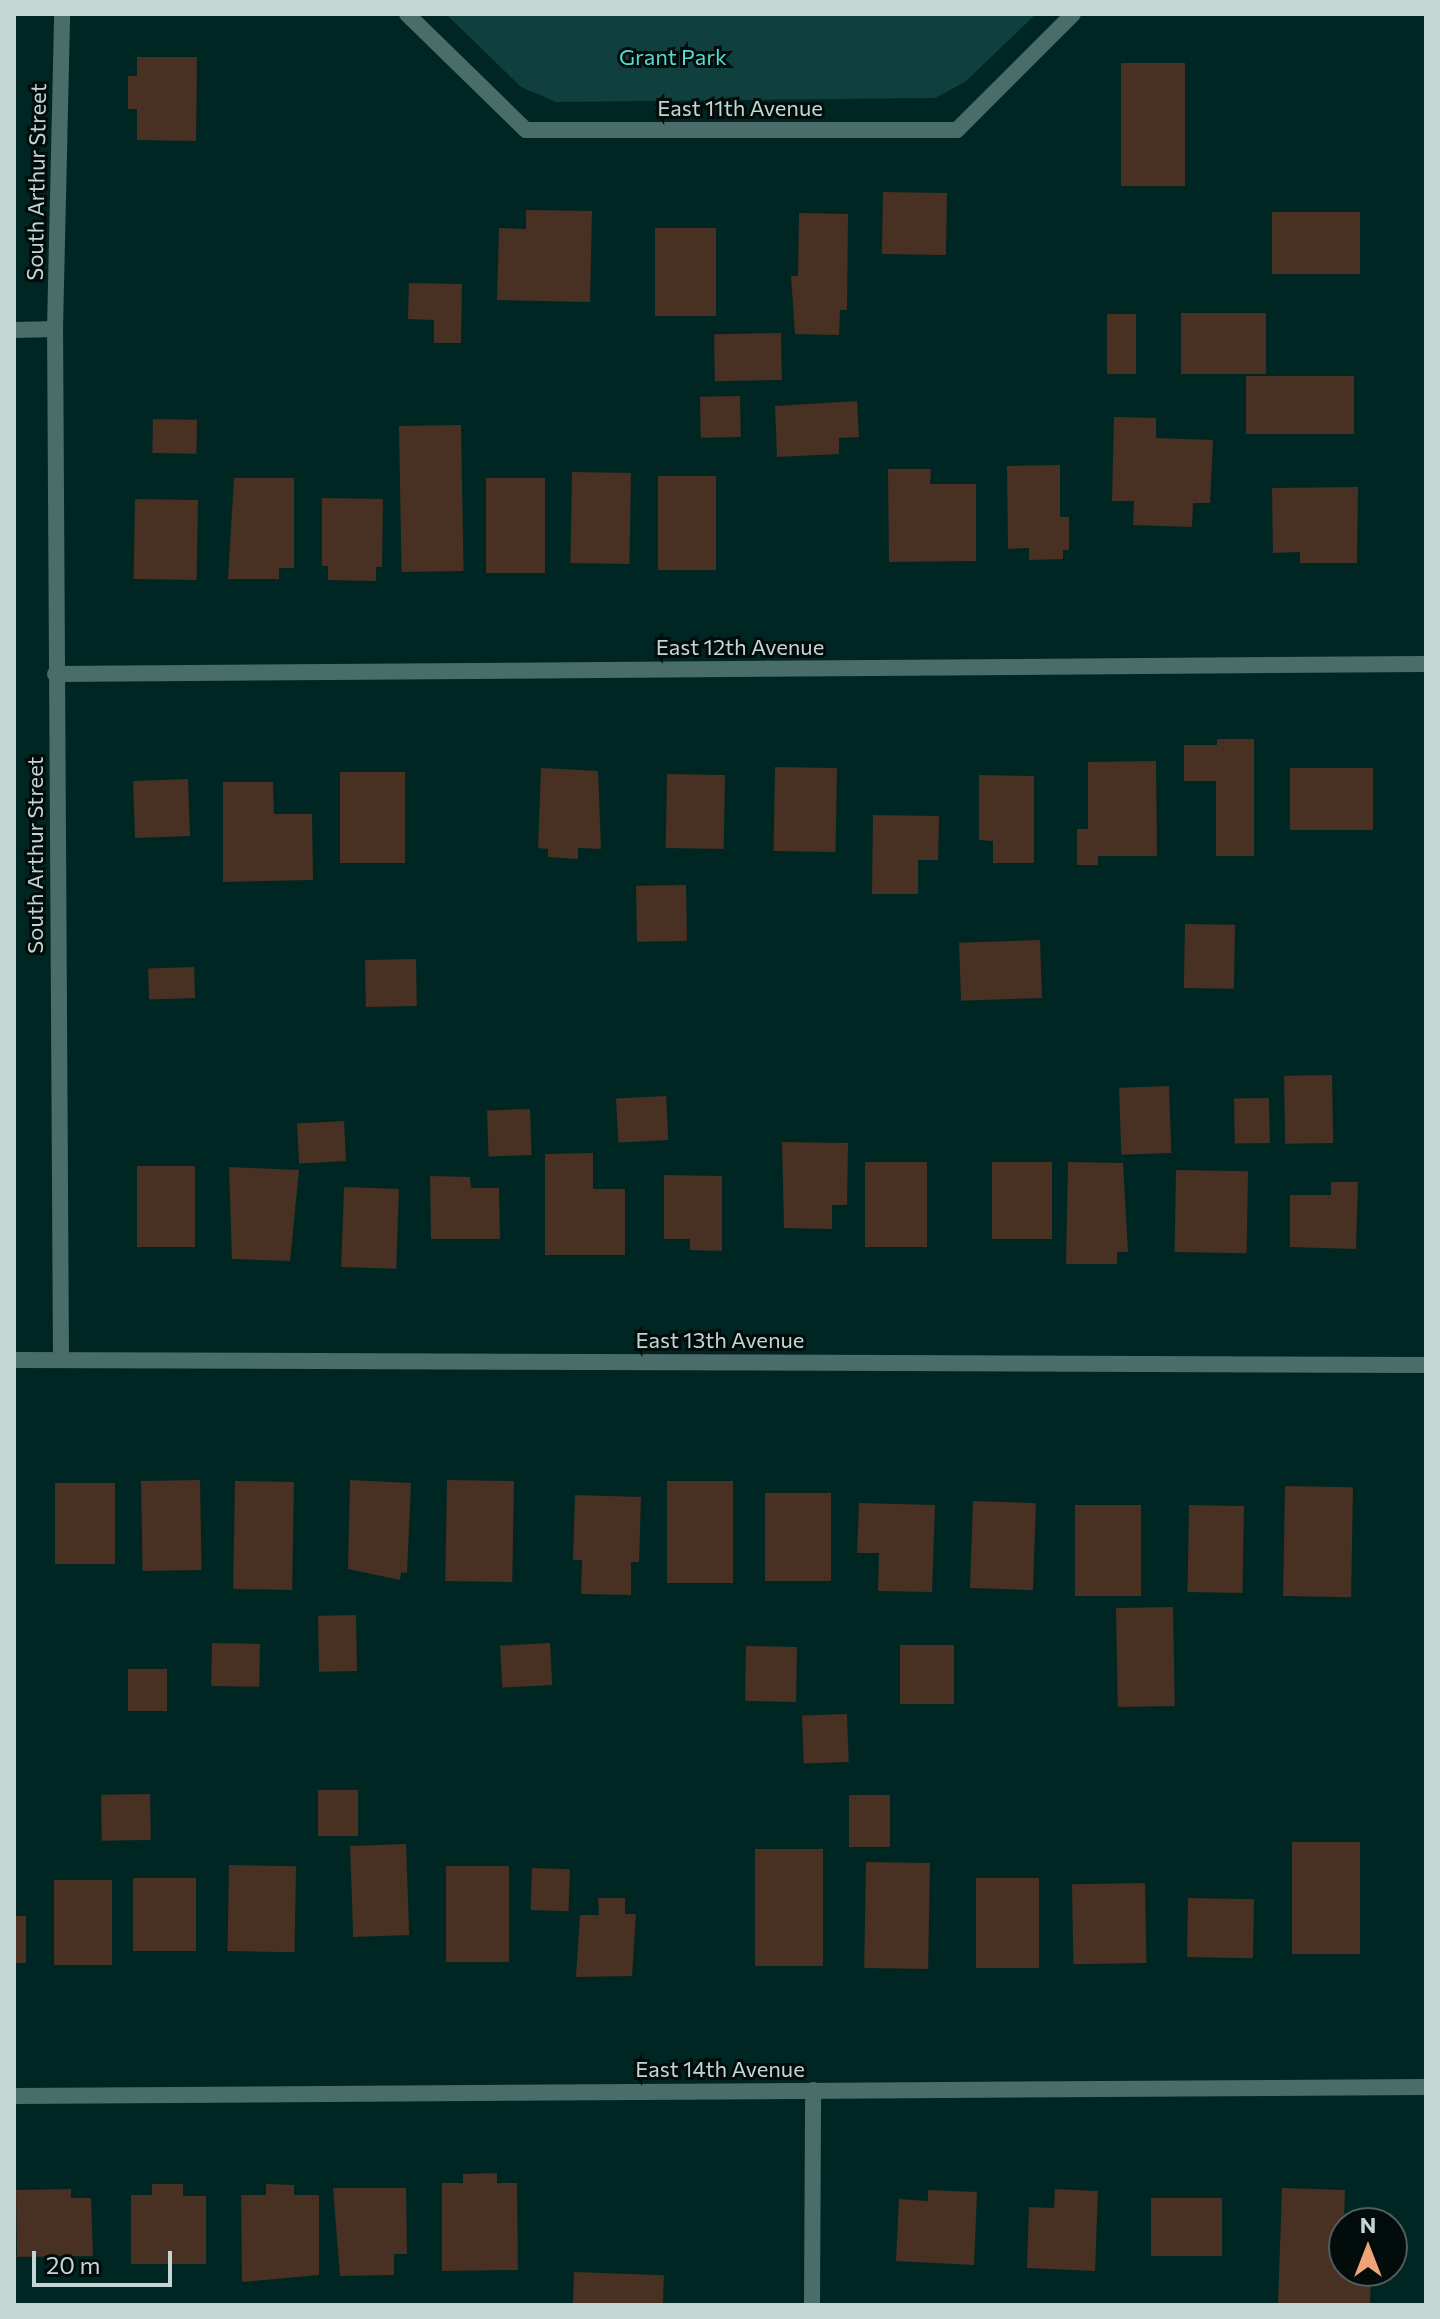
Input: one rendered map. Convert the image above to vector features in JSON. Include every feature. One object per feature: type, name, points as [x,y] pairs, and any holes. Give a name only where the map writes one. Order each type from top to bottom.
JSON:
[{"type":"street","name":"South Arthur Street","points":[[61,1360],[55,329],[62,14]]},
{"type":"street","name":"East 11th Avenue","points":[[407,14],[526,130],[957,130],[1073,14]]},
{"type":"street","points":[[14,330],[55,329]]},
{"type":"street","name":"East 12th Avenue","points":[[55,674],[1426,664]]},
{"type":"street","name":"East 13th Avenue","points":[[14,1360],[1426,1365]]},
{"type":"street","name":"East 14th Avenue","points":[[14,2096],[1426,2087]]},
{"type":"street","points":[[812,2305],[813,2090]]},
{"type":"green space","name":"Grant Park","points":[[446,14],[1036,14],[965,82],[935,98],[556,102],[521,87]]},
{"type":"building","points":[[137,57],[197,57],[196,141],[137,140],[137,109],[128,109],[128,76],[137,76]]},
{"type":"building","points":[[1121,63],[1185,63],[1185,186],[1121,186]]},
{"type":"building","points":[[883,192],[947,193],[946,255],[882,254]]},
{"type":"building","points":[[526,210],[592,211],[590,302],[497,300],[499,228],[526,229]]},
{"type":"building","points":[[1272,212],[1360,212],[1360,274],[1272,274]]},
{"type":"building","points":[[799,213],[848,214],[847,310],[840,310],[839,335],[795,334],[791,276],[798,276]]},
{"type":"building","points":[[655,228],[716,228],[716,316],[655,316]]},
{"type":"building","points":[[409,283],[462,284],[461,343],[434,343],[434,320],[408,319]]},
{"type":"building","points":[[1181,313],[1266,313],[1266,374],[1181,374]]},
{"type":"building","points":[[1107,314],[1136,314],[1136,374],[1107,374]]},
{"type":"building","points":[[781,333],[782,380],[715,381],[714,334]]},
{"type":"building","points":[[1246,376],[1354,376],[1354,434],[1246,434]]},
{"type":"building","points":[[740,396],[741,437],[701,438],[700,397]]},
{"type":"building","points":[[857,401],[859,437],[839,438],[839,454],[777,457],[775,406]]},
{"type":"building","points":[[1114,417],[1156,418],[1156,438],[1213,440],[1210,503],[1193,503],[1192,527],[1133,525],[1134,501],[1112,501]]},
{"type":"building","points":[[153,419],[197,420],[196,454],[152,453]]},
{"type":"building","points":[[461,425],[464,571],[402,572],[399,426]]},
{"type":"building","points":[[1060,465],[1060,517],[1069,517],[1069,550],[1063,550],[1063,559],[1029,560],[1029,548],[1008,549],[1007,466]]},
{"type":"building","points":[[888,469],[931,469],[930,484],[976,484],[976,561],[889,562]]},
{"type":"building","points":[[572,472],[631,473],[629,564],[570,563]]},
{"type":"building","points":[[658,476],[716,476],[716,570],[658,570]]},
{"type":"building","points":[[234,478],[294,478],[294,568],[279,568],[279,579],[228,579]]},
{"type":"building","points":[[486,478],[545,478],[545,573],[486,573]]},
{"type":"building","points":[[1358,487],[1357,563],[1300,563],[1300,552],[1273,553],[1272,488]]},
{"type":"building","points":[[322,498],[383,499],[382,567],[376,567],[376,581],[328,580],[328,566],[322,566]]},
{"type":"building","points":[[135,499],[198,500],[197,580],[134,579]]},
{"type":"building","points":[[1217,739],[1254,739],[1254,856],[1216,856],[1216,781],[1184,781],[1184,745],[1217,745]]},
{"type":"building","points":[[1156,761],[1157,856],[1098,856],[1098,865],[1077,865],[1077,829],[1088,829],[1088,762]]},
{"type":"building","points":[[775,767],[837,768],[836,852],[774,851]]},
{"type":"building","points":[[541,768],[598,771],[601,849],[578,848],[578,859],[548,857],[548,849],[538,848]]},
{"type":"building","points":[[1290,768],[1373,768],[1373,830],[1290,830]]},
{"type":"building","points":[[340,772],[405,772],[405,863],[340,863]]},
{"type":"building","points":[[667,774],[725,775],[724,849],[666,848]]},
{"type":"building","points":[[979,775],[1034,776],[1034,863],[993,863],[993,841],[979,840]]},
{"type":"building","points":[[188,779],[190,836],[135,838],[133,781]]},
{"type":"building","points":[[223,782],[273,782],[274,814],[312,814],[313,880],[223,882]]},
{"type":"building","points":[[873,815],[939,816],[938,860],[918,860],[918,894],[872,894]]},
{"type":"building","points":[[686,885],[687,941],[637,942],[636,886]]},
{"type":"building","points":[[1185,924],[1235,925],[1234,989],[1184,988]]},
{"type":"building","points":[[1040,940],[1042,998],[961,1001],[959,943]]},
{"type":"building","points":[[416,959],[417,1006],[366,1007],[365,960]]},
{"type":"building","points":[[194,967],[195,998],[149,1000],[148,969]]},
{"type":"building","points":[[1332,1075],[1333,1143],[1285,1144],[1284,1076]]},
{"type":"building","points":[[1169,1086],[1171,1153],[1121,1155],[1119,1088]]},
{"type":"building","points":[[666,1096],[668,1140],[618,1143],[616,1099]]},
{"type":"building","points":[[1269,1098],[1270,1143],[1235,1144],[1234,1099]]},
{"type":"building","points":[[530,1109],[532,1155],[489,1156],[487,1111]]},
{"type":"building","points":[[344,1121],[346,1161],[299,1163],[297,1123]]},
{"type":"building","points":[[782,1142],[848,1143],[847,1205],[832,1205],[832,1229],[784,1228]]},
{"type":"building","points":[[593,1153],[593,1189],[625,1189],[625,1255],[545,1255],[545,1154]]},
{"type":"building","points":[[865,1162],[927,1162],[927,1247],[865,1247]]},
{"type":"building","points":[[992,1162],[1052,1162],[1052,1239],[992,1239]]},
{"type":"building","points":[[1068,1162],[1123,1163],[1128,1252],[1117,1252],[1117,1264],[1066,1264]]},
{"type":"building","points":[[137,1166],[195,1166],[195,1247],[137,1247]]},
{"type":"building","points":[[229,1167],[299,1170],[290,1261],[232,1259]]},
{"type":"building","points":[[1176,1170],[1248,1171],[1247,1253],[1175,1252]]},
{"type":"building","points":[[664,1175],[722,1176],[722,1251],[690,1250],[690,1239],[664,1239]]},
{"type":"building","points":[[430,1176],[470,1177],[471,1188],[499,1188],[500,1239],[431,1239]]},
{"type":"building","points":[[1331,1182],[1358,1182],[1356,1249],[1290,1247],[1290,1195],[1331,1195]]},
{"type":"building","points":[[344,1187],[399,1189],[396,1269],[341,1267]]},
{"type":"building","points":[[200,1480],[202,1570],[143,1571],[141,1481]]},
{"type":"building","points":[[350,1480],[411,1483],[407,1573],[401,1572],[400,1580],[348,1569]]},
{"type":"building","points":[[447,1480],[514,1481],[512,1582],[445,1581]]},
{"type":"building","points":[[235,1481],[294,1482],[292,1590],[233,1589]]},
{"type":"building","points":[[667,1481],[733,1481],[733,1583],[667,1583]]},
{"type":"building","points":[[55,1483],[115,1483],[115,1564],[55,1564]]},
{"type":"building","points":[[1285,1486],[1353,1487],[1351,1597],[1283,1596]]},
{"type":"building","points":[[765,1493],[831,1493],[831,1581],[765,1581]]},
{"type":"building","points":[[575,1495],[641,1497],[639,1562],[631,1562],[631,1595],[581,1594],[582,1560],[573,1560]]},
{"type":"building","points":[[973,1501],[1036,1503],[1033,1590],[970,1588]]},
{"type":"building","points":[[859,1503],[935,1505],[932,1592],[878,1591],[879,1553],[857,1553]]},
{"type":"building","points":[[1075,1505],[1141,1505],[1141,1596],[1075,1596]]},
{"type":"building","points":[[1189,1505],[1244,1506],[1242,1593],[1187,1592]]},
{"type":"building","points":[[1173,1607],[1175,1706],[1118,1707],[1116,1608]]},
{"type":"building","points":[[356,1615],[357,1671],[319,1672],[318,1616]]},
{"type":"building","points":[[212,1643],[260,1644],[259,1687],[211,1686]]},
{"type":"building","points":[[550,1643],[552,1685],[502,1688],[500,1646]]},
{"type":"building","points":[[900,1645],[954,1645],[954,1704],[900,1704]]},
{"type":"building","points":[[746,1646],[797,1647],[796,1702],[745,1701]]},
{"type":"building","points":[[128,1669],[167,1669],[167,1711],[128,1711]]},
{"type":"building","points":[[847,1714],[849,1762],[804,1764],[802,1716]]},
{"type":"building","points":[[318,1790],[358,1790],[358,1836],[318,1836]]},
{"type":"building","points":[[150,1794],[151,1840],[102,1841],[101,1795]]},
{"type":"building","points":[[849,1795],[890,1795],[890,1847],[849,1847]]},
{"type":"building","points":[[1292,1842],[1360,1842],[1360,1954],[1292,1954]]},
{"type":"building","points":[[406,1844],[409,1935],[353,1937],[350,1846]]},
{"type":"building","points":[[755,1849],[823,1849],[823,1966],[755,1966]]},
{"type":"building","points":[[866,1862],[930,1863],[928,1969],[864,1968]]},
{"type":"building","points":[[229,1865],[296,1866],[294,1952],[227,1951]]},
{"type":"building","points":[[446,1866],[509,1866],[509,1962],[446,1962]]},
{"type":"building","points":[[532,1868],[570,1869],[569,1911],[531,1910]]},
{"type":"building","points":[[133,1878],[196,1878],[196,1951],[133,1951]]},
{"type":"building","points":[[976,1878],[1039,1878],[1039,1968],[976,1968]]},
{"type":"building","points":[[54,1880],[112,1880],[112,1965],[54,1965]]},
{"type":"building","points":[[1145,1883],[1146,1963],[1073,1964],[1072,1884]]},
{"type":"building","points":[[598,1898],[625,1898],[625,1914],[636,1914],[632,1976],[576,1977],[580,1915],[599,1915]]},
{"type":"building","points":[[1188,1898],[1254,1899],[1253,1958],[1187,1957]]},
{"type":"building","points":[[14,1916],[26,1916],[26,1963],[14,1963]]},
{"type":"building","points":[[497,2173],[497,2183],[517,2183],[518,2270],[442,2271],[442,2183],[463,2183],[463,2174]]},
{"type":"building","points":[[152,2184],[183,2184],[183,2196],[206,2196],[206,2264],[131,2264],[131,2195],[152,2195]]},
{"type":"building","points":[[266,2184],[294,2185],[294,2195],[319,2195],[319,2275],[242,2282],[241,2195],[266,2195]]},
{"type":"building","points":[[333,2188],[406,2188],[407,2254],[394,2254],[394,2275],[340,2276]]},
{"type":"building","points":[[1282,2188],[1345,2190],[1344,2207],[1328,2207],[1328,2287],[1371,2287],[1370,2305],[1278,2305]]},
{"type":"building","points":[[71,2189],[71,2198],[91,2198],[93,2256],[17,2257],[16,2190]]},
{"type":"building","points":[[1055,2189],[1098,2191],[1095,2271],[1027,2268],[1029,2207],[1054,2208]]},
{"type":"building","points":[[928,2190],[977,2192],[974,2265],[896,2261],[899,2199],[928,2201]]},
{"type":"building","points":[[1151,2198],[1222,2198],[1222,2256],[1151,2256]]},
{"type":"building","points":[[574,2272],[664,2275],[663,2305],[573,2305]]}]
